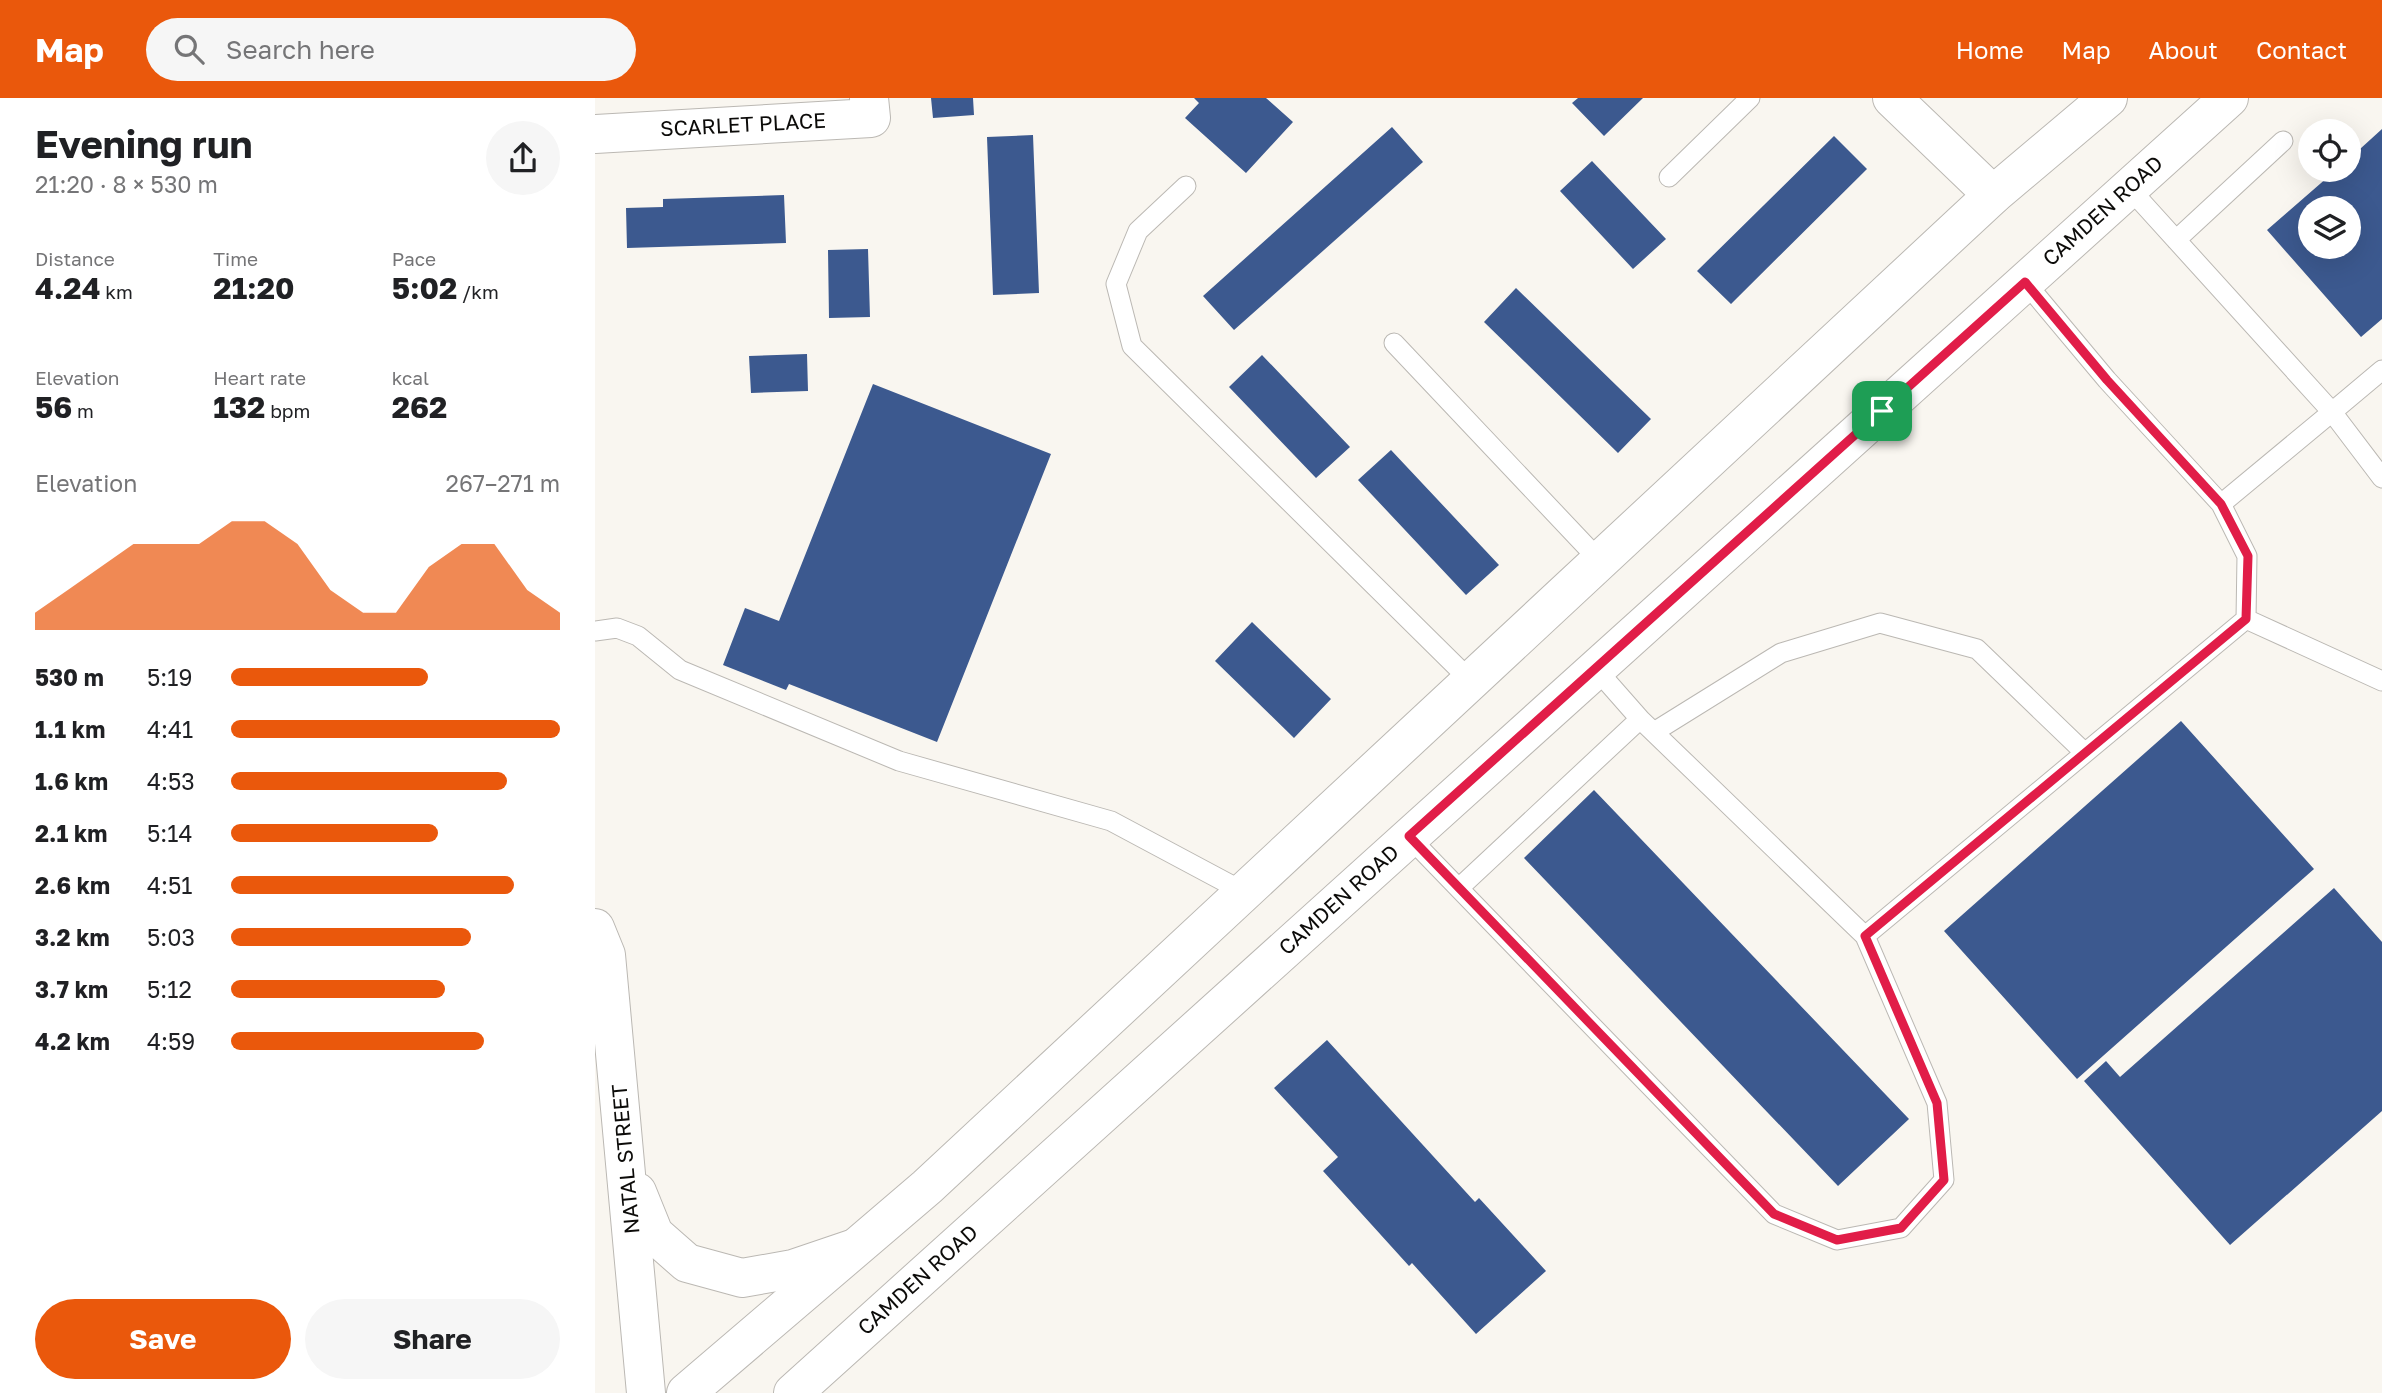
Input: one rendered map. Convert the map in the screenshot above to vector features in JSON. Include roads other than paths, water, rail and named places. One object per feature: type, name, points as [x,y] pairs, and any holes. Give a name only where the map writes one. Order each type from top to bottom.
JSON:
[{"type":"street","name":"SCARLET PLACE","points":[[595,134],[870,118],[869,98]]},
{"type":"street","points":[[1892,98],[1993,195]]},
{"type":"street","points":[[685,1393],[927,1187],[1993,195],[2108,98]]},
{"type":"street","name":"CAMDEN ROAD","points":[[793,1393],[2229,98]]},
{"type":"street","name":"NATAL STREET","points":[[595,928],[606,955],[646,1393]]},
{"type":"street","points":[[626,1167],[654,1234],[687,1263],[742,1278],[793,1269],[852,1249]]},
{"type":"lane","points":[[1669,177],[1750,98]]},
{"type":"lane","points":[[2176,240],[2283,141]]},
{"type":"lane","points":[[1186,186],[1138,231],[1116,284],[1132,346],[1471,681]]},
{"type":"lane","points":[[2129,188],[2332,412],[2382,478]]},
{"type":"lane","points":[[1865,936],[2246,619],[2248,556],[2221,504],[2107,380],[2025,282]]},
{"type":"lane","points":[[1394,343],[1600,561]]},
{"type":"lane","points":[[2221,504],[2382,370]]},
{"type":"lane","points":[[2246,619],[2382,681]]},
{"type":"lane","points":[[1466,895],[1647,725],[1781,653],[1880,623],[1977,649],[2085,753]]},
{"type":"lane","points":[[595,631],[617,628],[638,636],[680,670],[899,761],[1111,821],[1244,892]]},
{"type":"lane","points":[[1409,836],[1774,1214],[1837,1240],[1901,1228],[1944,1180],[1937,1103],[1865,936],[1647,725],[1596,669]]}]
